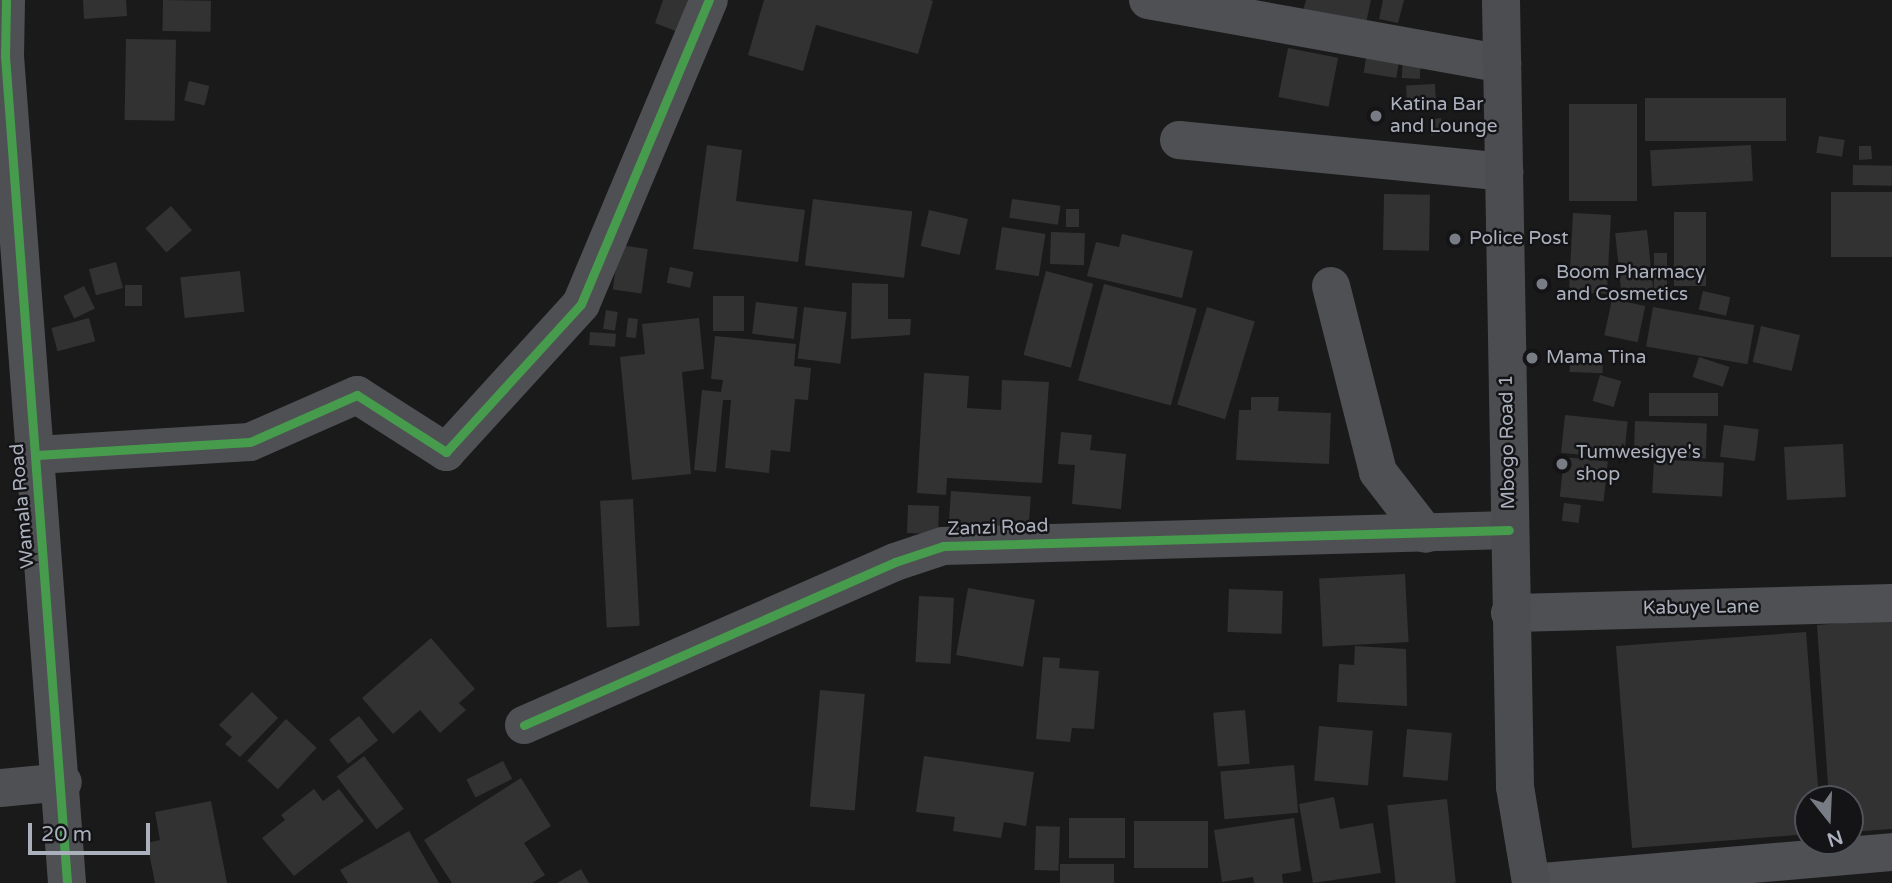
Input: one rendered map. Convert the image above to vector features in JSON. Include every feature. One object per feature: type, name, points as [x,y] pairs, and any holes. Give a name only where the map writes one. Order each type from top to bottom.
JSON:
[{"type":"main road","name":"Mbogo Road 1","points":[[1502,0],[1510,613],[1515,787],[1531,883]]},
{"type":"street","name":"Wamala Road","points":[[6,0],[5,56],[63,782],[67,883]]},
{"type":"street","points":[[37,455],[250,443],[357,395],[446,452],[581,304],[709,0]]},
{"type":"street","points":[[1148,0],[1502,64]]},
{"type":"street","points":[[1179,141],[1504,172]]},
{"type":"street","points":[[1331,286],[1378,472],[1426,534]]},
{"type":"street","name":"Zanzi Road","points":[[524,724],[895,562],[943,546],[1509,530]]},
{"type":"street","name":"Kabuye Lane","points":[[1510,613],[1892,603]]},
{"type":"street","points":[[0,788],[63,782]]},
{"type":"street","points":[[1531,883],[1892,852]]},
{"type":"building","points":[[83,0],[126,0],[127,16],[84,19]]},
{"type":"building","points":[[163,0],[211,1],[210,32],[162,31]]},
{"type":"building","points":[[663,0],[689,0],[678,32],[655,23]]},
{"type":"building","points":[[764,0],[933,1],[918,54],[816,25],[803,71],[748,55]]},
{"type":"building","points":[[1306,0],[1371,0],[1366,23],[1303,11]]},
{"type":"building","points":[[1383,0],[1404,0],[1398,23],[1379,19]]},
{"type":"building","points":[[126,39],[176,40],[175,121],[125,120]]},
{"type":"building","points":[[1288,48],[1338,58],[1329,107],[1278,97]]},
{"type":"building","points":[[1367,52],[1400,57],[1396,78],[1364,73]]},
{"type":"building","points":[[1403,55],[1421,56],[1420,79],[1402,78]]},
{"type":"building","points":[[189,81],[209,86],[205,105],[184,100]]},
{"type":"building","points":[[1435,84],[1436,106],[1407,107],[1406,86]]},
{"type":"building","points":[[1645,98],[1786,98],[1786,141],[1645,141]]},
{"type":"building","points":[[1569,104],[1637,104],[1637,201],[1569,201]]},
{"type":"building","points":[[1441,118],[1443,134],[1431,135],[1429,119]]},
{"type":"building","points":[[1406,120],[1420,124],[1418,134],[1403,130]]},
{"type":"building","points":[[1819,136],[1845,140],[1842,157],[1816,153]]},
{"type":"building","points":[[707,145],[742,150],[736,201],[805,210],[798,262],[693,249]]},
{"type":"building","points":[[1751,145],[1753,181],[1652,186],[1650,150]]},
{"type":"building","points":[[1859,146],[1871,146],[1872,159],[1859,160]]},
{"type":"building","points":[[1853,165],[1892,166],[1892,186],[1853,185]]},
{"type":"building","points":[[1831,192],[1892,192],[1892,257],[1831,257]]},
{"type":"building","points":[[1384,194],[1430,195],[1429,251],[1383,250]]},
{"type":"building","points":[[813,199],[912,211],[904,278],[805,266]]},
{"type":"building","points":[[1012,199],[1061,206],[1058,225],[1009,218]]},
{"type":"building","points":[[171,206],[192,230],[166,252],[145,228]]},
{"type":"building","points":[[1066,209],[1079,209],[1079,227],[1066,227]]},
{"type":"building","points":[[929,210],[968,219],[960,255],[921,246]]},
{"type":"building","points":[[1674,212],[1706,212],[1706,286],[1674,286]]},
{"type":"building","points":[[1573,213],[1611,215],[1607,294],[1569,292]]},
{"type":"building","points":[[1002,227],[1045,234],[1039,276],[995,269]]},
{"type":"building","points":[[1647,230],[1653,292],[1622,295],[1615,233]]},
{"type":"building","points":[[1051,232],[1085,233],[1084,265],[1050,264]]},
{"type":"building","points":[[1122,234],[1193,251],[1182,298],[1087,276],[1096,242],[1119,247]]},
{"type":"building","points":[[619,245],[648,249],[641,294],[613,290]]},
{"type":"building","points":[[1654,253],[1667,253],[1667,294],[1654,294]]},
{"type":"building","points":[[116,262],[123,288],[96,295],[89,269]]},
{"type":"building","points":[[670,267],[693,272],[690,288],[667,283]]},
{"type":"building","points":[[240,271],[244,312],[185,318],[180,277]]},
{"type":"building","points":[[1046,271],[1093,284],[1071,368],[1023,355]]},
{"type":"building","points":[[852,283],[888,284],[888,319],[911,319],[910,335],[851,339]]},
{"type":"building","points":[[1104,284],[1197,309],[1171,405],[1078,381]]},
{"type":"building","points":[[125,285],[142,285],[142,306],[125,306]]},
{"type":"building","points":[[84,286],[95,308],[74,319],[63,296]]},
{"type":"building","points":[[1703,291],[1730,297],[1726,316],[1699,310]]},
{"type":"building","points":[[713,296],[744,296],[744,331],[713,331]]},
{"type":"building","points":[[1612,299],[1645,306],[1638,342],[1604,335]]},
{"type":"building","points":[[756,302],[798,307],[794,339],[752,334]]},
{"type":"building","points":[[804,307],[847,312],[840,364],[798,359]]},
{"type":"building","points":[[1207,307],[1255,322],[1225,419],[1177,405]]},
{"type":"building","points":[[1653,307],[1754,325],[1747,364],[1646,346]]},
{"type":"building","points":[[606,310],[618,312],[615,331],[603,329]]},
{"type":"building","points":[[89,318],[95,341],[58,351],[51,328]]},
{"type":"building","points":[[628,318],[638,319],[636,338],[626,337]]},
{"type":"building","points":[[699,318],[704,369],[682,372],[691,474],[632,480],[620,357],[645,354],[642,324]]},
{"type":"building","points":[[1761,326],[1800,335],[1792,371],[1753,362]]},
{"type":"building","points":[[590,332],[616,334],[615,347],[589,345]]},
{"type":"building","points":[[715,336],[796,344],[794,366],[811,368],[808,400],[795,399],[790,452],[771,450],[769,473],[725,468],[731,400],[723,400],[716,472],[694,470],[702,390],[721,392],[723,380],[711,379]]},
{"type":"building","points":[[1699,357],[1729,367],[1723,387],[1693,377]]},
{"type":"building","points":[[1570,359],[1603,360],[1603,373],[1570,372]]},
{"type":"building","points":[[924,373],[969,376],[967,408],[1001,410],[1002,380],[1049,382],[1042,483],[947,478],[946,495],[917,493]]},
{"type":"building","points":[[1600,375],[1621,381],[1614,407],[1593,401]]},
{"type":"building","points":[[1649,393],[1718,393],[1718,416],[1649,416]]},
{"type":"building","points":[[1251,397],[1279,397],[1278,411],[1331,413],[1329,464],[1236,460],[1239,410],[1251,410]]},
{"type":"building","points":[[1565,415],[1628,422],[1624,459],[1561,453]]},
{"type":"building","points":[[1635,421],[1707,424],[1706,458],[1634,456]]},
{"type":"building","points":[[1724,425],[1759,429],[1755,461],[1720,457]]},
{"type":"building","points":[[1061,432],[1092,435],[1090,450],[1126,454],[1121,509],[1072,504],[1075,465],[1058,464]]},
{"type":"building","points":[[1843,444],[1846,497],[1787,500],[1784,447]]},
{"type":"building","points":[[1564,457],[1608,462],[1604,501],[1560,497]]},
{"type":"building","points":[[1654,459],[1724,463],[1722,497],[1652,493]]},
{"type":"building","points":[[951,491],[1031,497],[1029,528],[949,522]]},
{"type":"building","points":[[633,499],[640,626],[607,628],[600,501]]},
{"type":"building","points":[[1564,503],[1581,505],[1579,523],[1562,521]]},
{"type":"building","points":[[908,505],[939,506],[938,534],[907,533]]},
{"type":"building","points":[[1405,574],[1409,642],[1323,646],[1319,579]]},
{"type":"building","points":[[968,588],[1035,600],[1023,667],[956,655]]},
{"type":"building","points":[[1229,589],[1283,591],[1281,634],[1227,632]]},
{"type":"building","points":[[919,596],[954,598],[950,664],[916,662]]},
{"type":"building","points":[[1892,619],[1892,829],[1864,831],[1864,785],[1828,785],[1817,625]]},
{"type":"building","points":[[1806,632],[1818,785],[1794,785],[1794,835],[1632,848],[1616,646]]},
{"type":"building","points":[[431,638],[475,689],[459,703],[466,710],[440,733],[420,710],[393,734],[362,698]]},
{"type":"building","points":[[1355,646],[1406,649],[1407,706],[1337,702],[1339,664],[1354,665]]},
{"type":"building","points":[[1043,657],[1060,658],[1059,668],[1099,671],[1094,729],[1072,728],[1070,742],[1036,739]]},
{"type":"building","points":[[820,690],[865,694],[855,810],[810,807]]},
{"type":"building","points":[[252,692],[278,718],[240,757],[225,744],[232,737],[219,725]]},
{"type":"building","points":[[1245,710],[1250,764],[1218,767],[1213,713]]},
{"type":"building","points":[[359,716],[378,740],[348,764],[329,739]]},
{"type":"building","points":[[286,719],[317,748],[278,789],[247,761]]},
{"type":"building","points":[[1319,726],[1373,731],[1368,785],[1314,781]]},
{"type":"building","points":[[1407,729],[1452,733],[1448,781],[1403,777]]},
{"type":"building","points":[[364,756],[404,809],[377,829],[337,776]]},
{"type":"building","points":[[924,756],[1034,772],[1026,826],[1004,822],[1001,838],[953,831],[955,817],[916,812]]},
{"type":"building","points":[[503,761],[512,779],[476,797],[466,780]]},
{"type":"building","points":[[1294,765],[1298,813],[1224,819],[1220,771]]},
{"type":"building","points":[[521,778],[551,826],[524,843],[545,875],[532,883],[452,883],[424,840]]},
{"type":"building","points":[[314,789],[323,801],[339,789],[364,821],[294,876],[262,838],[285,820],[281,815]]},
{"type":"building","points":[[1334,797],[1340,829],[1373,823],[1381,873],[1313,883],[1299,804]]},
{"type":"building","points":[[1447,799],[1456,883],[1395,883],[1387,805]]},
{"type":"building","points":[[211,801],[227,883],[155,883],[147,843],[160,840],[155,812]]},
{"type":"building","points":[[1069,818],[1125,818],[1125,858],[1069,858]]},
{"type":"building","points":[[1294,818],[1301,871],[1282,874],[1283,883],[1254,883],[1253,877],[1222,882],[1214,830]]},
{"type":"building","points":[[1134,821],[1208,821],[1208,868],[1134,868]]},
{"type":"building","points":[[1036,826],[1060,827],[1058,871],[1034,870]]},
{"type":"building","points":[[409,831],[439,883],[348,883],[340,870]]},
{"type":"building","points":[[1060,864],[1114,864],[1114,883],[1060,883]]},
{"type":"building","points":[[581,869],[589,883],[557,883]]},
{"type":"cycle path","points":[[6,0],[5,56],[67,883]]},
{"type":"cycle path","points":[[37,455],[250,442],[357,395],[446,452],[581,304],[709,0]]},
{"type":"cycle path","points":[[524,725],[895,562],[943,546],[1509,530]]},
{"type":"place","name":"Katina Bar and Lounge","points":[[1376,116]]},
{"type":"place","name":"Police Post","points":[[1455,239]]},
{"type":"place","name":"Boom Pharmacy and Cosmetics","points":[[1542,284]]},
{"type":"place","name":"Mama Tina","points":[[1532,358]]},
{"type":"place","name":"Tumwesigye's shop","points":[[1562,464]]}]
